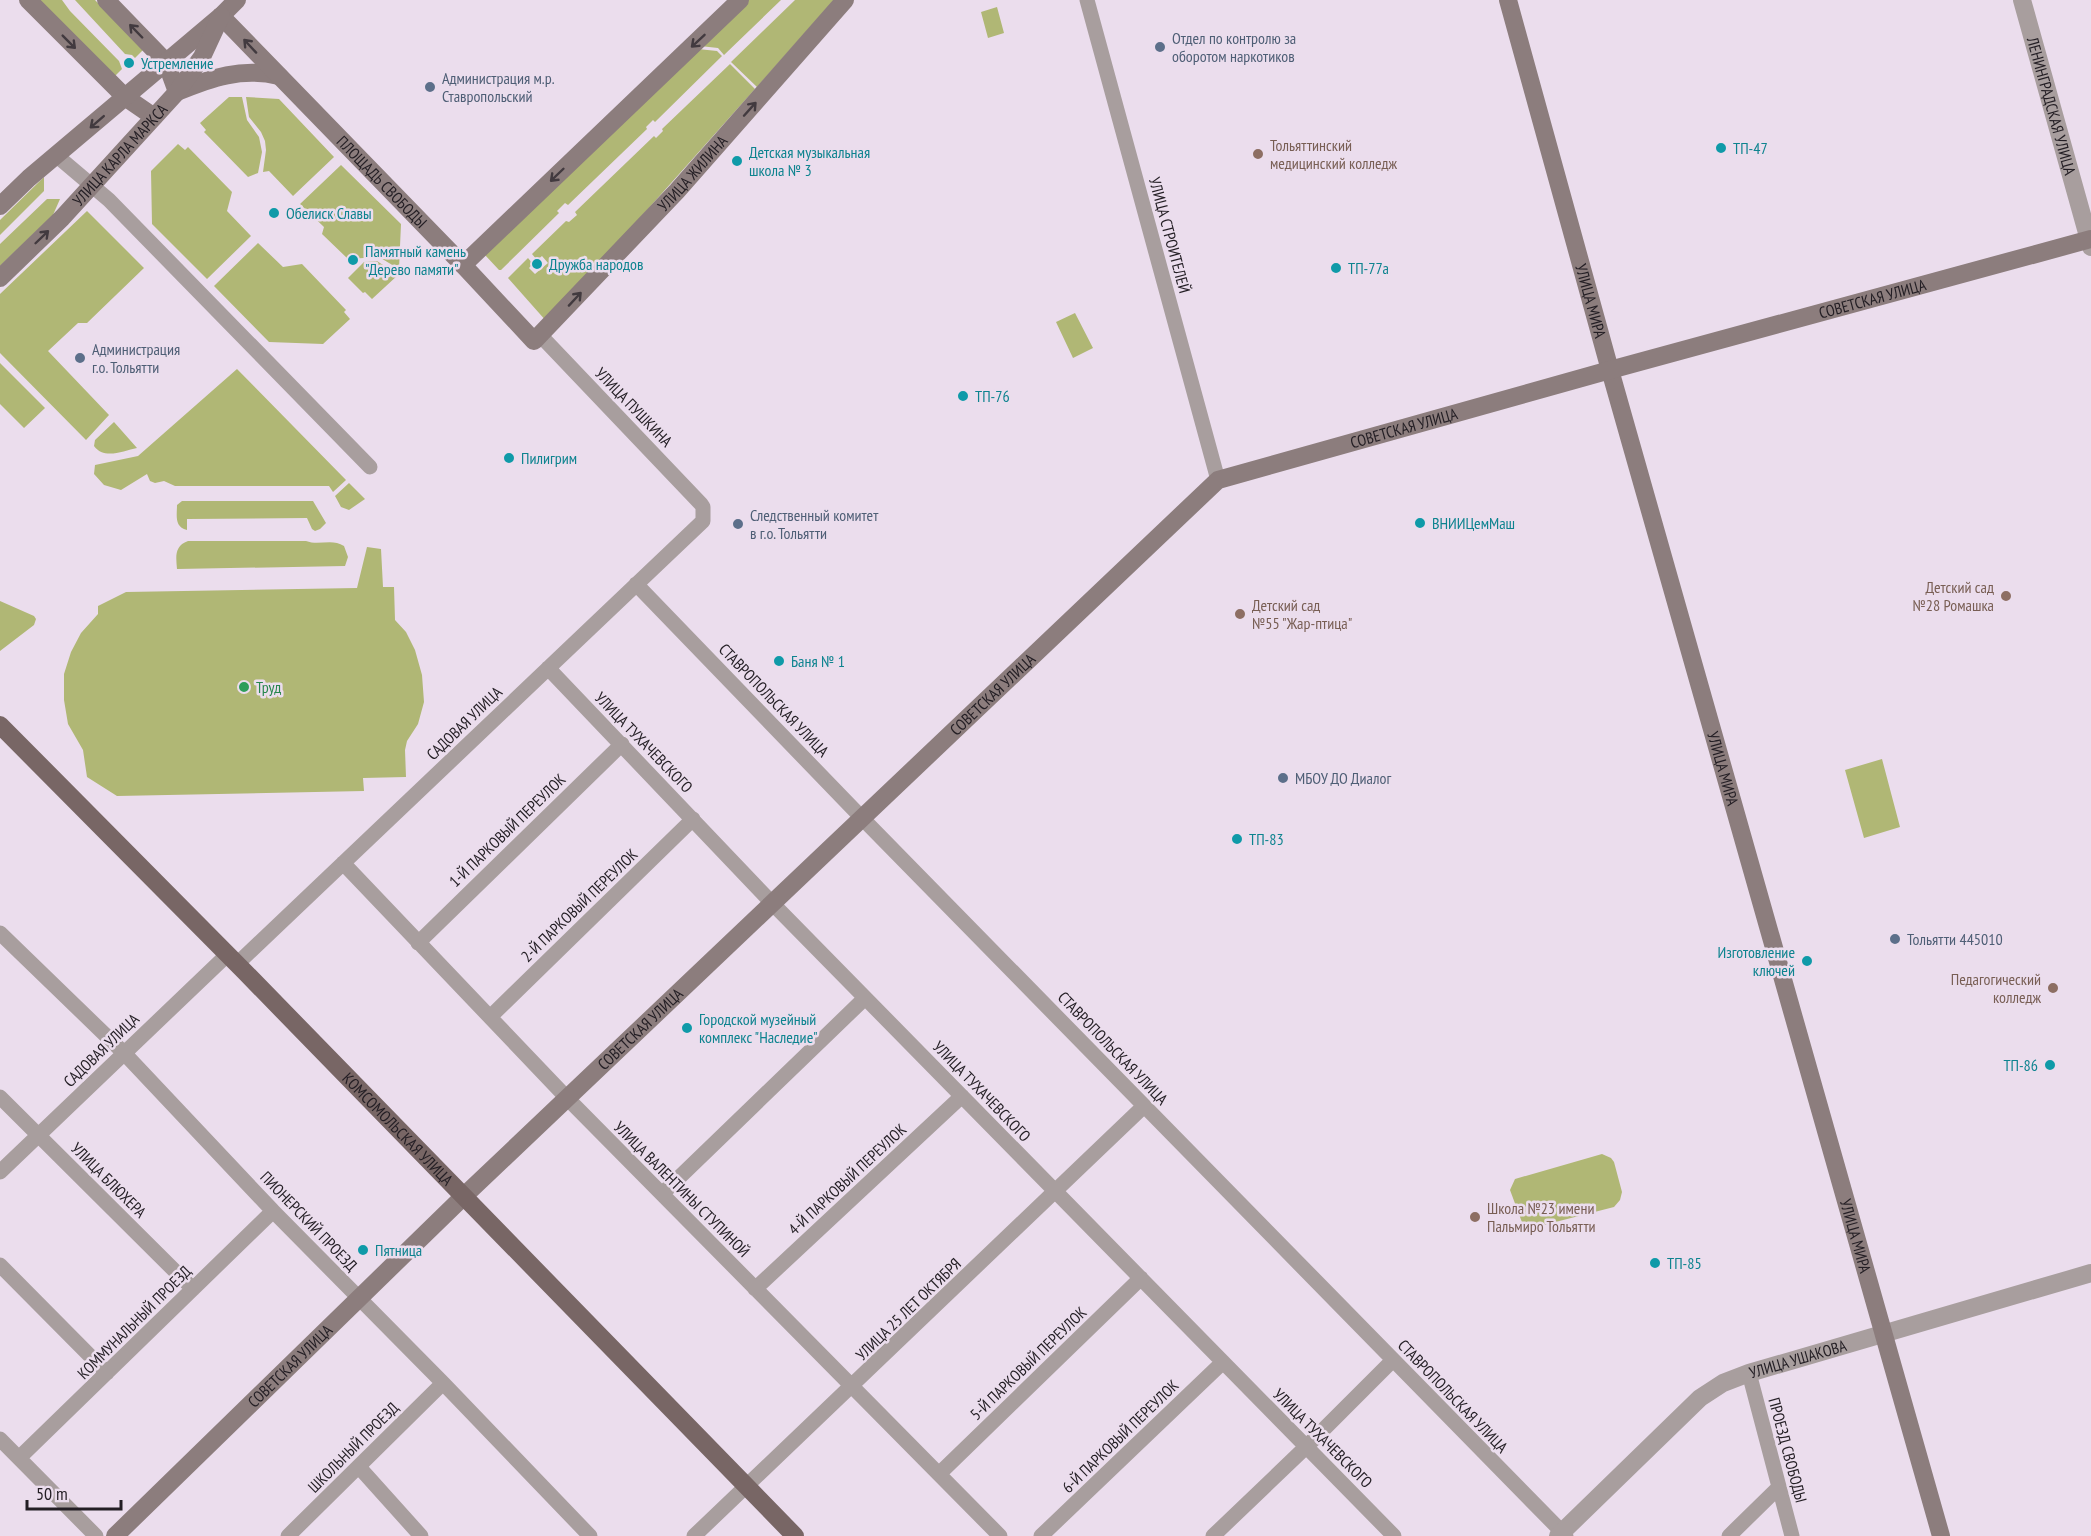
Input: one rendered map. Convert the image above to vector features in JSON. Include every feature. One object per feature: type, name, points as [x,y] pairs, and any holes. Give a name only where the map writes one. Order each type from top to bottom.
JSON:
[{"type":"main road","points":[[28,0],[125,98],[154,117]]},
{"type":"main road","points":[[106,0],[166,62],[177,92],[226,74],[263,72],[279,76]]},
{"type":"main road","name":"УЛИЦА КАРЛА МАРКСА","points":[[0,206],[29,178],[237,0]]},
{"type":"main road","points":[[463,265],[740,0]]},
{"type":"main road","name":"УЛИЦА ЖИЛИНА","points":[[537,338],[676,191],[845,0]]},
{"type":"main road","name":"УЛИЦА МИРА","points":[[1508,0],[1610,370],[1941,1536]]},
{"type":"main road","name":"УЛИЦА КАРЛА МАРКСА","points":[[0,278],[62,218],[177,92],[202,57],[221,16]]},
{"type":"main road","name":"ПЛОЩАДЬ СВОБОДЫ","points":[[221,16],[537,338]]},
{"type":"main road","name":"СОВЕТСКАЯ УЛИЦА","points":[[115,1536],[464,1196],[1218,480],[1610,370],[2090,242]]},
{"type":"main road","name":"КОМСОМОЛЬСКАЯ УЛИЦА","points":[[0,725],[232,959],[795,1536]]},
{"type":"street","name":"УЛИЦА СТРОИТЕЛЕЙ","points":[[1087,0],[1218,480]]},
{"type":"street","name":"ЛЕНИНГРАДСКАЯ УЛИЦА","points":[[2022,0],[2090,242]]},
{"type":"street","points":[[57,156],[109,200],[370,467]]},
{"type":"street","name":"УЛИЦА ПУШКИНА","points":[[537,338],[701,504]]},
{"type":"street","name":"САДОВАЯ УЛИЦА","points":[[0,1172],[124,1053],[343,863],[703,521],[701,504]]},
{"type":"street","name":"СТАВРОПОЛЬСКАЯ УЛИЦА","points":[[636,584],[1562,1535]]},
{"type":"street","name":"УЛИЦА ТУХАЧЕВСКОГО","points":[[548,668],[772,903],[1307,1446],[1386,1533]]},
{"type":"street","name":"1-Й ПАРКОВЫЙ ПЕРЕУЛОК","points":[[418,943],[622,744]]},
{"type":"street","name":"2-Й ПАРКОВЫЙ ПЕРЕУЛОК","points":[[490,1017],[693,819]]},
{"type":"street","name":"УЛИЦА ВАЛЕНТИНЫ СТУПИНОЙ","points":[[343,863],[567,1098],[1000,1536]]},
{"type":"street","name":"ПИОНЕРСКИЙ ПРОЕЗД","points":[[0,933],[124,1053],[273,1211],[590,1536]]},
{"type":"street","points":[[662,1194],[865,998]]},
{"type":"street","name":"4-Й ПАРКОВЫЙ ПЕРЕУЛОК","points":[[755,1289],[962,1096]]},
{"type":"street","name":"УЛИЦА БЛЮХЕРА","points":[[0,1097],[193,1289]]},
{"type":"street","name":"УЛИЦА 25 ЛЕТ ОКТЯБРЯ","points":[[694,1536],[853,1387],[1144,1106]]},
{"type":"street","name":"КОММУНАЛЬНЫЙ ПРОЕЗД","points":[[19,1458],[273,1211]]},
{"type":"street","points":[[0,1265],[108,1373]]},
{"type":"street","name":"УЛИЦА УШАКОВА","points":[[1562,1535],[1700,1398],[1723,1383],[1884,1332],[2091,1273]]},
{"type":"street","name":"5-Й ПАРКОВЫЙ ПЕРЕУЛОК","points":[[939,1474],[1141,1278]]},
{"type":"street","points":[[1213,1536],[1393,1360]]},
{"type":"street","name":"6-Й ПАРКОВЫЙ ПЕРЕУЛОК","points":[[1041,1536],[1223,1362]]},
{"type":"street","name":"ПРОЕЗД СВОБОДЫ","points":[[1749,1373],[1792,1536]]},
{"type":"street","name":"ШКОЛЬНЫЙ ПРОЕЗД","points":[[288,1536],[443,1383]]},
{"type":"street","points":[[0,1439],[96,1536]]},
{"type":"street","points":[[359,1467],[421,1536]]},
{"type":"street","points":[[1729,1536],[1779,1487]]},
{"type":"green space","points":[[38,0],[62,0],[119,61],[122,69],[114,77]]},
{"type":"green space","points":[[75,0],[95,0],[143,50],[135,58],[125,54]]},
{"type":"green space","points":[[748,0],[781,0],[724,55],[718,48],[700,46]]},
{"type":"green space","points":[[795,0],[834,0],[757,87],[731,62]]},
{"type":"green space","points":[[997,7],[1004,33],[988,38],[981,12]]},
{"type":"green space","points":[[698,49],[717,51],[722,56],[655,122],[653,120],[646,127],[647,129],[568,205],[565,203],[557,211],[559,213],[499,270],[485,255]]},
{"type":"green space","points":[[730,64],[755,89],[547,322],[508,278],[528,258],[533,264],[529,268],[535,274],[548,263],[542,256],[537,260],[532,254],[566,221],[569,222],[577,215],[575,212],[654,136],[656,138],[663,131],[662,129]]},
{"type":"green space","points":[[229,97],[242,97],[247,120],[259,137],[262,152],[258,173],[248,177],[204,132],[206,130],[200,123]]},
{"type":"green space","points":[[246,97],[279,99],[334,157],[293,196],[269,171],[263,172],[265,141],[249,117]]},
{"type":"green space","points":[[178,144],[185,150],[188,147],[232,192],[227,211],[251,236],[207,279],[152,224],[151,171]]},
{"type":"green space","points":[[341,165],[401,224],[399,269],[379,257],[348,259],[322,234],[324,227],[300,204]]},
{"type":"green space","points":[[44,177],[44,191],[0,235],[0,220]]},
{"type":"green space","points":[[47,199],[60,199],[53,215],[0,266],[0,244]]},
{"type":"green space","points":[[87,211],[144,268],[87,323],[78,323],[48,351],[109,415],[86,440],[0,353],[0,294]]},
{"type":"green space","points":[[258,243],[283,267],[302,264],[346,310],[344,312],[350,319],[323,344],[269,342],[214,286]]},
{"type":"green space","points":[[377,261],[398,275],[372,299],[348,278],[364,262]]},
{"type":"green space","points":[[1075,313],[1093,348],[1073,358],[1056,322]]},
{"type":"green space","points":[[0,363],[45,408],[24,428],[0,404]]},
{"type":"green space","points":[[237,369],[346,480],[333,492],[329,486],[175,486],[164,481],[155,483],[150,481],[147,474],[121,490],[104,485],[94,474],[95,465],[138,456]]},
{"type":"green space","points":[[114,422],[137,448],[108,454],[94,446],[95,440]]},
{"type":"green space","points":[[349,483],[365,499],[349,510],[341,507],[335,496]]},
{"type":"green space","points":[[182,501],[313,501],[326,523],[315,531],[307,518],[187,519],[187,530],[180,526],[177,520],[177,505]]},
{"type":"green space","points":[[188,541],[335,543],[344,546],[348,557],[345,566],[177,569],[178,549]]},
{"type":"green space","name":"Труд","points":[[367,547],[381,549],[383,587],[394,587],[395,620],[406,632],[415,650],[422,675],[424,702],[418,724],[407,741],[406,777],[363,778],[364,791],[117,796],[87,777],[83,750],[68,724],[64,700],[64,674],[71,652],[81,633],[98,614],[98,606],[126,592],[357,588]]},
{"type":"green space","points":[[0,601],[36,619],[34,625],[0,651]]},
{"type":"green space","points":[[1882,759],[1900,827],[1864,838],[1845,770]]},
{"type":"green space","points":[[1602,1154],[1614,1162],[1622,1192],[1620,1200],[1614,1207],[1532,1228],[1523,1225],[1510,1190],[1515,1179]]},
{"type":"place","name":"Отдел по контролю за оборотом наркотиков","points":[[1160,47]]},
{"type":"place","name":"Устремление","points":[[129,63]]},
{"type":"place","name":"Администрация м.р. Ставропольский","points":[[430,87]]},
{"type":"place","name":"ТП-47","points":[[1721,148]]},
{"type":"place","name":"Тольяттинский медицинский колледж","points":[[1258,154]]},
{"type":"place","name":"Детская музыкальная школа № 3","points":[[737,161]]},
{"type":"place","name":"Обелиск Славы","points":[[274,213]]},
{"type":"place","name":"Памятный камень \"Дерево памяти\"","points":[[353,260]]},
{"type":"place","name":"Дружба народов","points":[[537,264]]},
{"type":"place","name":"ТП-77а","points":[[1336,268]]},
{"type":"place","name":"Администрация г.о. Тольятти","points":[[80,358]]},
{"type":"place","name":"ТП-76","points":[[963,396]]},
{"type":"place","name":"Пилигрим","points":[[509,458]]},
{"type":"place","name":"ВНИИЦемМаш","points":[[1420,523]]},
{"type":"place","name":"Следственный комитет в г.о. Тольятти","points":[[738,524]]},
{"type":"place","name":"Детский сад №28 Ромашка","points":[[2006,596]]},
{"type":"place","name":"Детский сад №55 \"Жар-птица\"","points":[[1240,614]]},
{"type":"place","name":"Баня № 1","points":[[779,661]]},
{"type":"place","name":"Труд","points":[[244,687]]},
{"type":"place","name":"МБОУ ДО Диалог","points":[[1283,778]]},
{"type":"place","name":"ТП-83","points":[[1237,839]]},
{"type":"place","name":"Тольятти 445010","points":[[1895,939]]},
{"type":"place","name":"Изготовление ключей","points":[[1807,961]]},
{"type":"place","name":"Педагогический колледж","points":[[2053,988]]},
{"type":"place","name":"Городской музейный комплекс \"Наследие\"","points":[[687,1028]]},
{"type":"place","name":"ТП-86","points":[[2050,1065]]},
{"type":"place","name":"Школа №23 имени Пальмиро Тольятти","points":[[1475,1217]]},
{"type":"place","name":"Пятница","points":[[363,1250]]},
{"type":"place","name":"ТП-85","points":[[1655,1263]]}]
